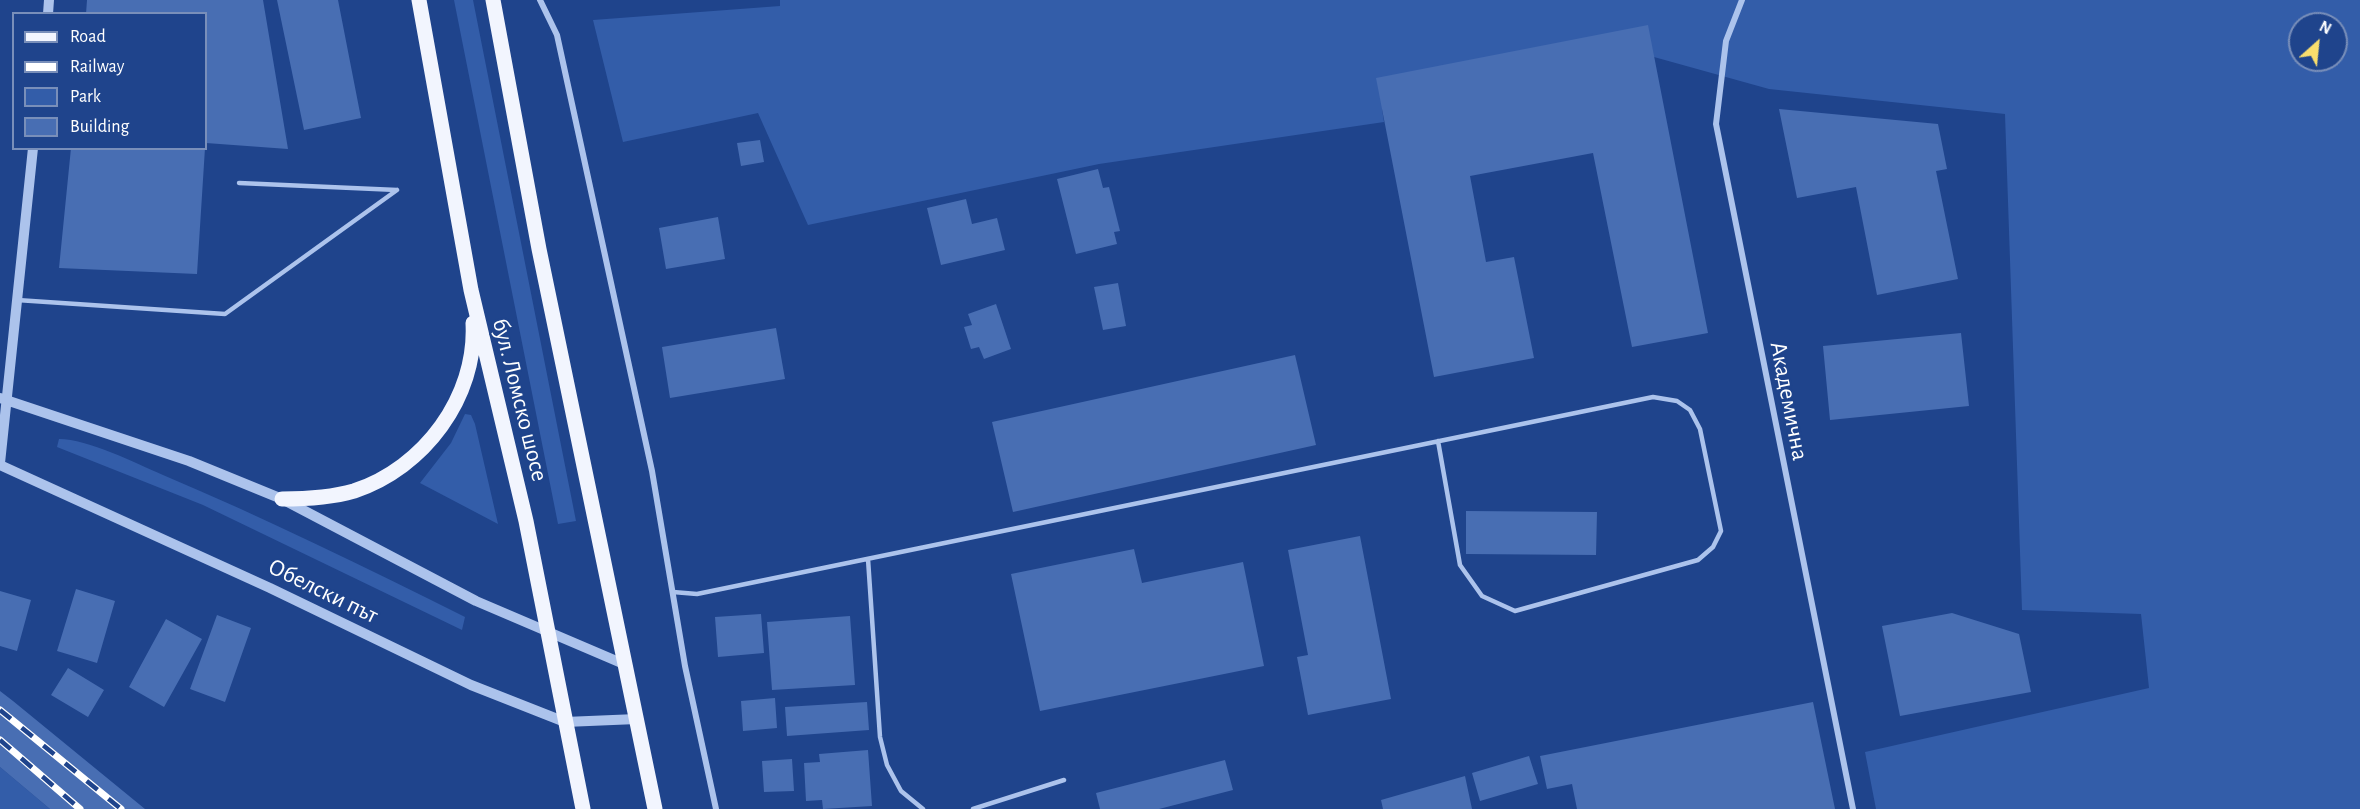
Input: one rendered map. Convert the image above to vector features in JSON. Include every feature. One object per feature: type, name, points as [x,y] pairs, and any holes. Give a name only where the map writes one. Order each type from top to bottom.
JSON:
[{"type":"main road","name":"бул. Ломско шосе","points":[[418,0],[471,290],[526,521],[582,809]]},
{"type":"main road","name":"бул. Ломско шосе","points":[[493,0],[539,249],[655,809]]},
{"type":"main road","points":[[282,499],[311,499],[356,490],[399,469],[432,438],[446,420],[465,379],[474,335],[471,290]]},
{"type":"street","points":[[540,0],[557,35],[652,471],[685,666],[716,809]]},
{"type":"street","name":"Академична","points":[[1742,0],[1726,41],[1716,124],[1852,809]]},
{"type":"street","points":[[0,464],[3,399],[33,150]]},
{"type":"street","points":[[3,399],[189,460],[282,499],[476,601],[626,664]]},
{"type":"street","name":"Обелски път","points":[[0,464],[270,588],[434,668],[565,722],[637,719]]},
{"type":"lane","points":[[16,300],[225,314],[397,190],[239,183]]},
{"type":"lane","points":[[673,592],[697,594],[1438,441],[1653,397],[1677,401],[1690,410],[1700,429],[1721,531],[1713,547],[1698,560],[1515,611],[1482,596],[1460,565],[1438,441]]},
{"type":"lane","points":[[868,559],[880,737],[887,765],[901,791],[923,809]]},
{"type":"lane","points":[[973,809],[1064,780]]},
{"type":"green space","points":[[454,0],[473,0],[576,521],[558,524]]},
{"type":"green space","points":[[780,0],[2360,0],[2360,809],[1876,809],[1865,752],[2149,688],[2141,614],[2022,610],[2005,114],[1769,89],[1654,57],[1382,109],[1384,122],[1099,164],[808,225],[758,113],[623,142],[593,20],[780,6]]},
{"type":"green space","points":[[465,414],[471,415],[475,424],[498,524],[420,483],[451,443]]},
{"type":"green space","points":[[59,439],[84,443],[111,452],[315,543],[465,617],[462,630],[203,505],[57,447]]},
{"type":"green space","points":[[0,767],[50,809],[0,809]]},
{"type":"building","points":[[87,0],[263,0],[288,149],[207,143],[207,12],[86,12]]},
{"type":"building","points":[[277,0],[338,0],[361,118],[304,130]]},
{"type":"building","points":[[1648,25],[1708,333],[1632,347],[1593,153],[1470,176],[1486,262],[1514,257],[1534,358],[1434,377],[1376,78]]},
{"type":"building","points":[[1779,109],[1938,124],[1947,169],[1936,171],[1958,279],[1877,295],[1856,187],[1797,198]]},
{"type":"building","points":[[760,140],[764,162],[741,166],[737,143]]},
{"type":"building","points":[[71,150],[205,150],[197,274],[59,268]]},
{"type":"building","points":[[1098,169],[1103,188],[1109,187],[1120,231],[1114,232],[1117,244],[1076,254],[1057,179]]},
{"type":"building","points":[[966,199],[972,224],[997,218],[1005,250],[941,265],[927,208]]},
{"type":"building","points":[[718,217],[725,259],[666,269],[659,228]]},
{"type":"building","points":[[1118,283],[1126,326],[1103,330],[1094,287]]},
{"type":"building","points":[[996,304],[1011,349],[984,359],[979,347],[971,349],[964,327],[972,325],[968,314]]},
{"type":"building","points":[[776,328],[785,379],[670,398],[662,347]]},
{"type":"building","points":[[1961,333],[1969,406],[1830,420],[1823,346]]},
{"type":"building","points":[[1295,355],[1316,445],[1013,512],[992,422]]},
{"type":"building","points":[[1466,511],[1597,512],[1596,555],[1466,554]]},
{"type":"building","points":[[1360,536],[1391,699],[1308,715],[1297,657],[1308,655],[1288,550]]},
{"type":"building","points":[[1134,549],[1142,583],[1243,562],[1264,666],[1040,711],[1011,574]]},
{"type":"building","points":[[76,589],[115,601],[97,663],[57,651]]},
{"type":"building","points":[[0,591],[31,600],[17,651],[0,646]]},
{"type":"building","points":[[1952,613],[2019,634],[2031,692],[1900,716],[1882,626]]},
{"type":"building","points":[[761,614],[764,653],[718,657],[715,617]]},
{"type":"building","points":[[217,615],[251,628],[225,702],[190,689]]},
{"type":"building","points":[[850,616],[855,685],[772,690],[767,622]]},
{"type":"building","points":[[166,619],[202,639],[164,707],[129,687]]},
{"type":"building","points":[[68,668],[104,690],[88,717],[51,695]]},
{"type":"building","points":[[0,691],[145,809],[50,809],[0,767]]},
{"type":"building","points":[[775,698],[777,728],[743,731],[741,701]]},
{"type":"building","points":[[867,702],[869,730],[787,736],[785,707]]},
{"type":"building","points":[[1813,702],[1835,809],[1577,809],[1572,784],[1547,789],[1540,756]]},
{"type":"building","points":[[868,750],[872,806],[823,809],[822,800],[806,801],[804,763],[820,762],[819,754]]},
{"type":"building","points":[[1529,756],[1538,784],[1480,801],[1472,773]]},
{"type":"building","points":[[792,759],[794,791],[764,792],[762,761]]},
{"type":"building","points":[[1225,760],[1233,790],[1159,809],[1100,809],[1096,793]]},
{"type":"building","points":[[1465,776],[1472,809],[1383,809],[1381,800]]},
{"type":"railway","points":[[0,710],[121,809]]},
{"type":"railway","points":[[0,740],[80,809]]}]
